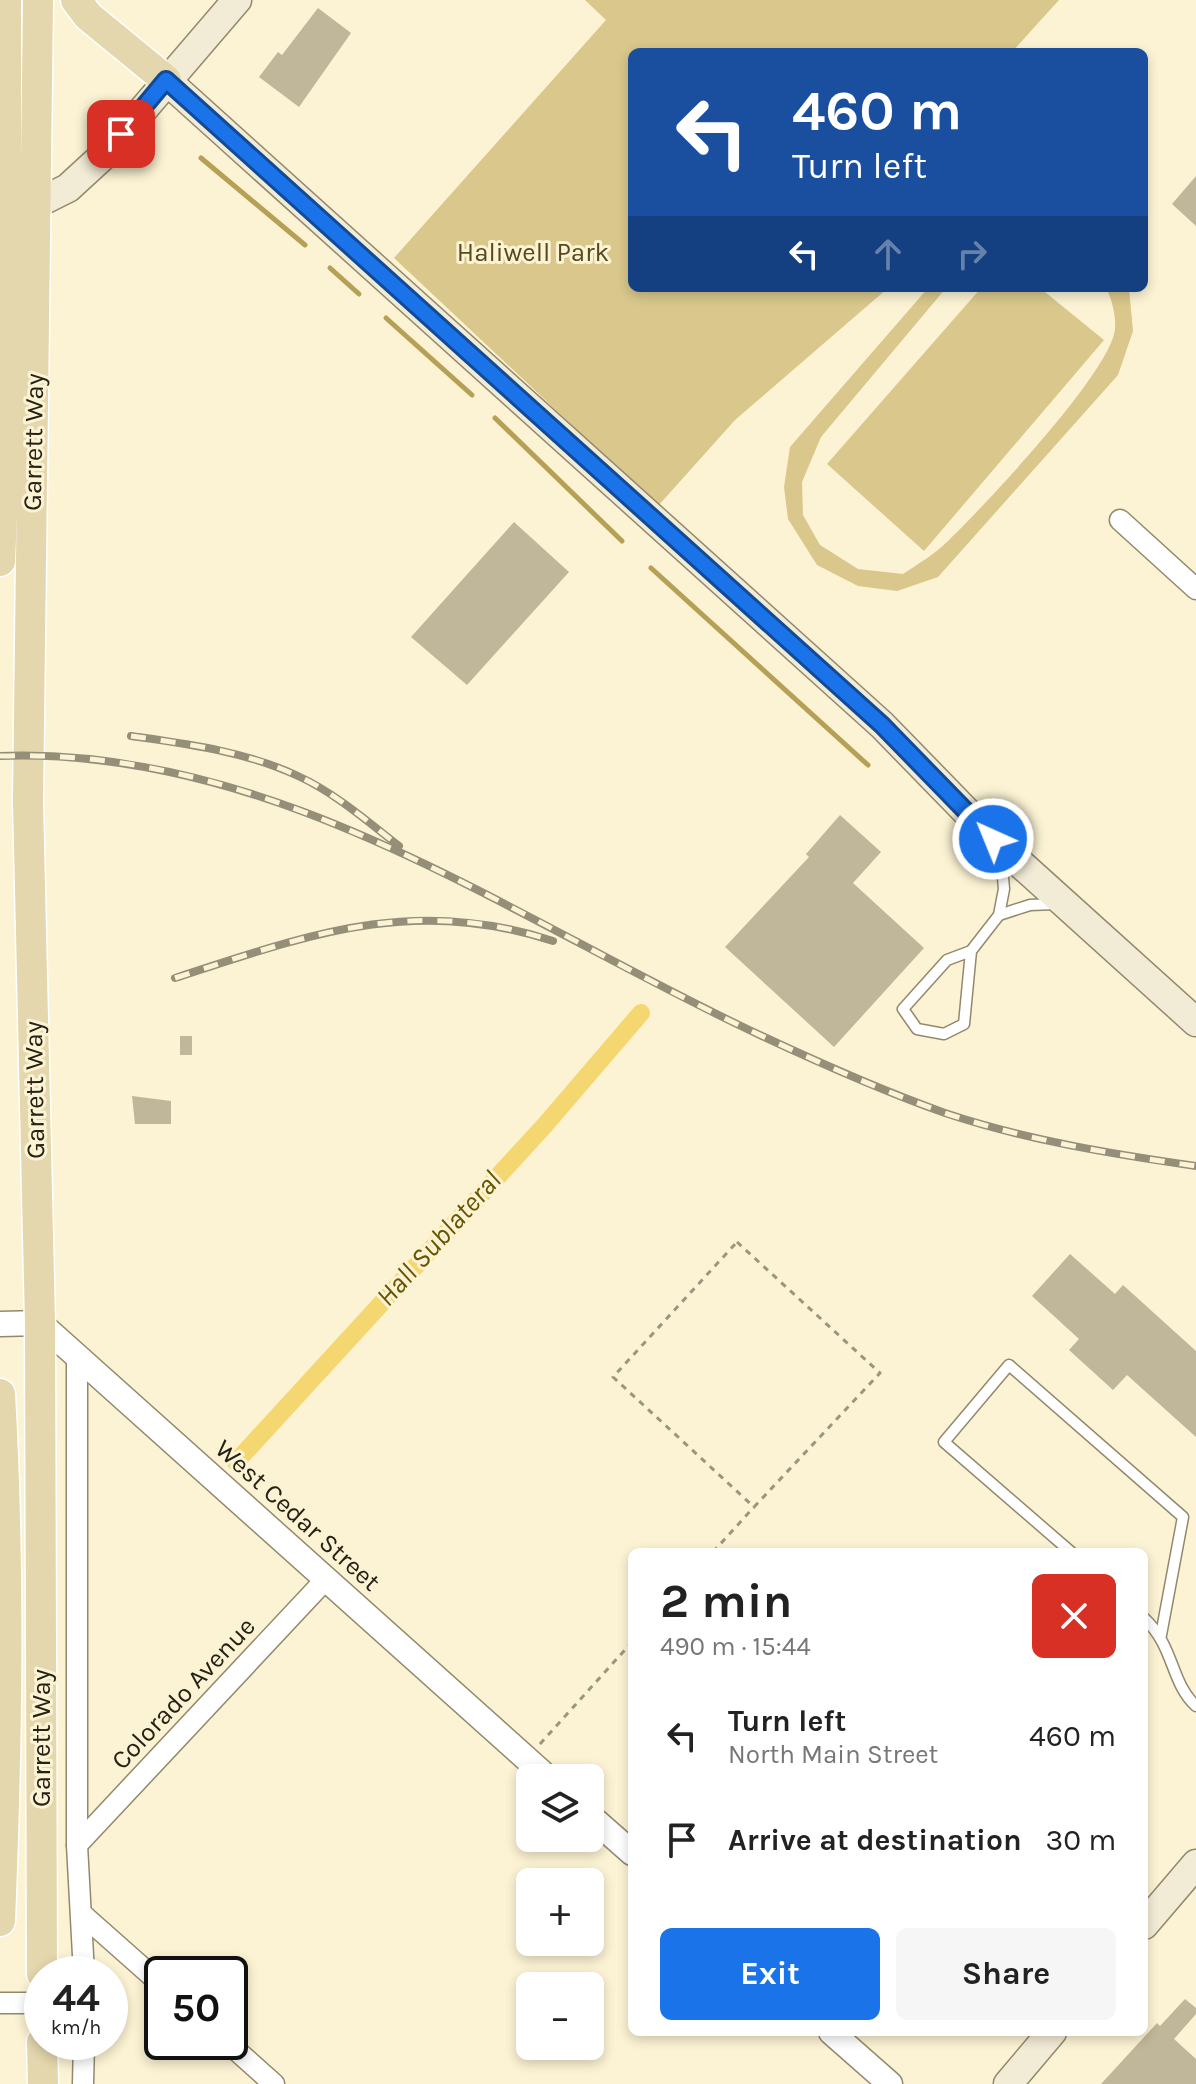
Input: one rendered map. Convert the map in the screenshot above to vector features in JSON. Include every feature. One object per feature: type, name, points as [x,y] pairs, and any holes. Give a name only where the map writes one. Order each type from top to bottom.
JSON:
[{"type":"main road","name":"Garrett Way","points":[[38,0],[38,206],[28,801],[40,1323],[42,1956]]},
{"type":"main road","points":[[76,0],[88,16],[166,80],[882,725],[1000,844],[1196,1022]]},
{"type":"main road","points":[[2,222],[68,188],[105,154],[237,0]]},
{"type":"main road","name":"Garrett Way","points":[[0,561],[4,18]]},
{"type":"main road","name":"Garrett Way","points":[[0,1394],[8,1536],[9,1677],[0,1921]]},
{"type":"main road","points":[[1148,1920],[1196,1864]]},
{"type":"main road","points":[[1008,2084],[1049,2036]]},
{"type":"main road","points":[[42,2060],[43,2084]]},
{"type":"street","points":[[1120,520],[1196,589]]},
{"type":"street","points":[[0,1324],[40,1323]]},
{"type":"street","name":"West Cedar Street","points":[[40,1323],[533,1764]]},
{"type":"street","points":[[77,1355],[77,1845],[84,1956]]},
{"type":"street","name":"Colorado Avenue","points":[[77,1845],[327,1578]]},
{"type":"street","points":[[604,1828],[628,1849]]},
{"type":"street","points":[[83,1915],[144,1969]]},
{"type":"street","points":[[0,2003],[24,2003]]},
{"type":"street","points":[[836,2036],[890,2084]]},
{"type":"street","points":[[83,2084],[84,2060]]},
{"type":"street","points":[[247,2060],[274,2084]]},
{"type":"lane","points":[[971,951],[964,1024],[944,1034],[917,1029],[903,1009],[947,960],[971,951],[999,915],[1004,889],[1000,844]]},
{"type":"lane","points":[[999,915],[1044,903],[1068,907]]},
{"type":"lane","points":[[1066,1548],[944,1442],[1009,1365],[1183,1517],[1161,1635]]},
{"type":"lane","points":[[1148,1622],[1161,1635],[1185,1696],[1196,1706]]},
{"type":"path","points":[[717,1548],[880,1373],[737,1242],[613,1377],[754,1507]]},
{"type":"path","points":[[527,1759],[628,1646]]},
{"type":"green space","name":"Haliwell Park","points":[[585,0],[1059,0],[1016,48],[628,48],[628,292],[883,292],[735,420],[658,506],[394,258],[606,20]]},
{"type":"green space","points":[[925,292],[943,292],[821,437],[802,482],[803,515],[820,545],[858,569],[903,574],[943,546],[965,524],[1070,406],[1108,349],[1115,329],[1108,292],[1129,292],[1133,331],[1118,375],[938,577],[897,591],[858,586],[817,565],[788,519],[784,487],[790,447]]},
{"type":"green space","points":[[978,292],[1045,292],[1104,340],[924,551],[827,464]]},
{"type":"building","points":[[318,8],[351,33],[299,107],[259,77],[278,52],[282,55]]},
{"type":"building","points":[[1196,176],[1196,226],[1172,204]]},
{"type":"building","points":[[514,522],[569,572],[467,685],[411,637]]},
{"type":"building","points":[[840,815],[881,852],[853,883],[924,948],[834,1047],[725,947],[809,857],[806,854]]},
{"type":"building","points":[[180,1036],[192,1036],[192,1055],[180,1055]]},
{"type":"building","points":[[132,1096],[171,1101],[171,1124],[135,1124]]},
{"type":"building","points":[[1070,1254],[1115,1294],[1123,1285],[1196,1351],[1196,1437],[1127,1375],[1113,1390],[1069,1350],[1079,1339],[1032,1296]]},
{"type":"building","points":[[1185,1999],[1196,2008],[1196,2014],[1174,2039],[1196,2059],[1196,2084],[1101,2084],[1157,2023],[1160,2026]]},
{"type":"waterway","points":[[201,158],[305,245]]},
{"type":"waterway","points":[[330,268],[359,294]]},
{"type":"waterway","points":[[386,318],[472,395]]},
{"type":"waterway","points":[[495,418],[622,541]]},
{"type":"waterway","points":[[651,568],[868,765]]},
{"type":"waterway","name":"Hall Sublateral","points":[[236,1462],[545,1125],[641,1013]]},
{"type":"railway","points":[[131,736],[216,750],[278,767],[325,791],[399,846]]},
{"type":"railway","points":[[0,756],[103,761],[203,780],[300,810],[488,895],[762,1036],[899,1096],[976,1123],[1038,1138],[1196,1166]]},
{"type":"railway","points":[[175,978],[316,935],[407,921],[454,921],[502,928],[553,941]]},
{"type":"route","points":[[121,134],[166,80],[882,725],[993,839]]}]
